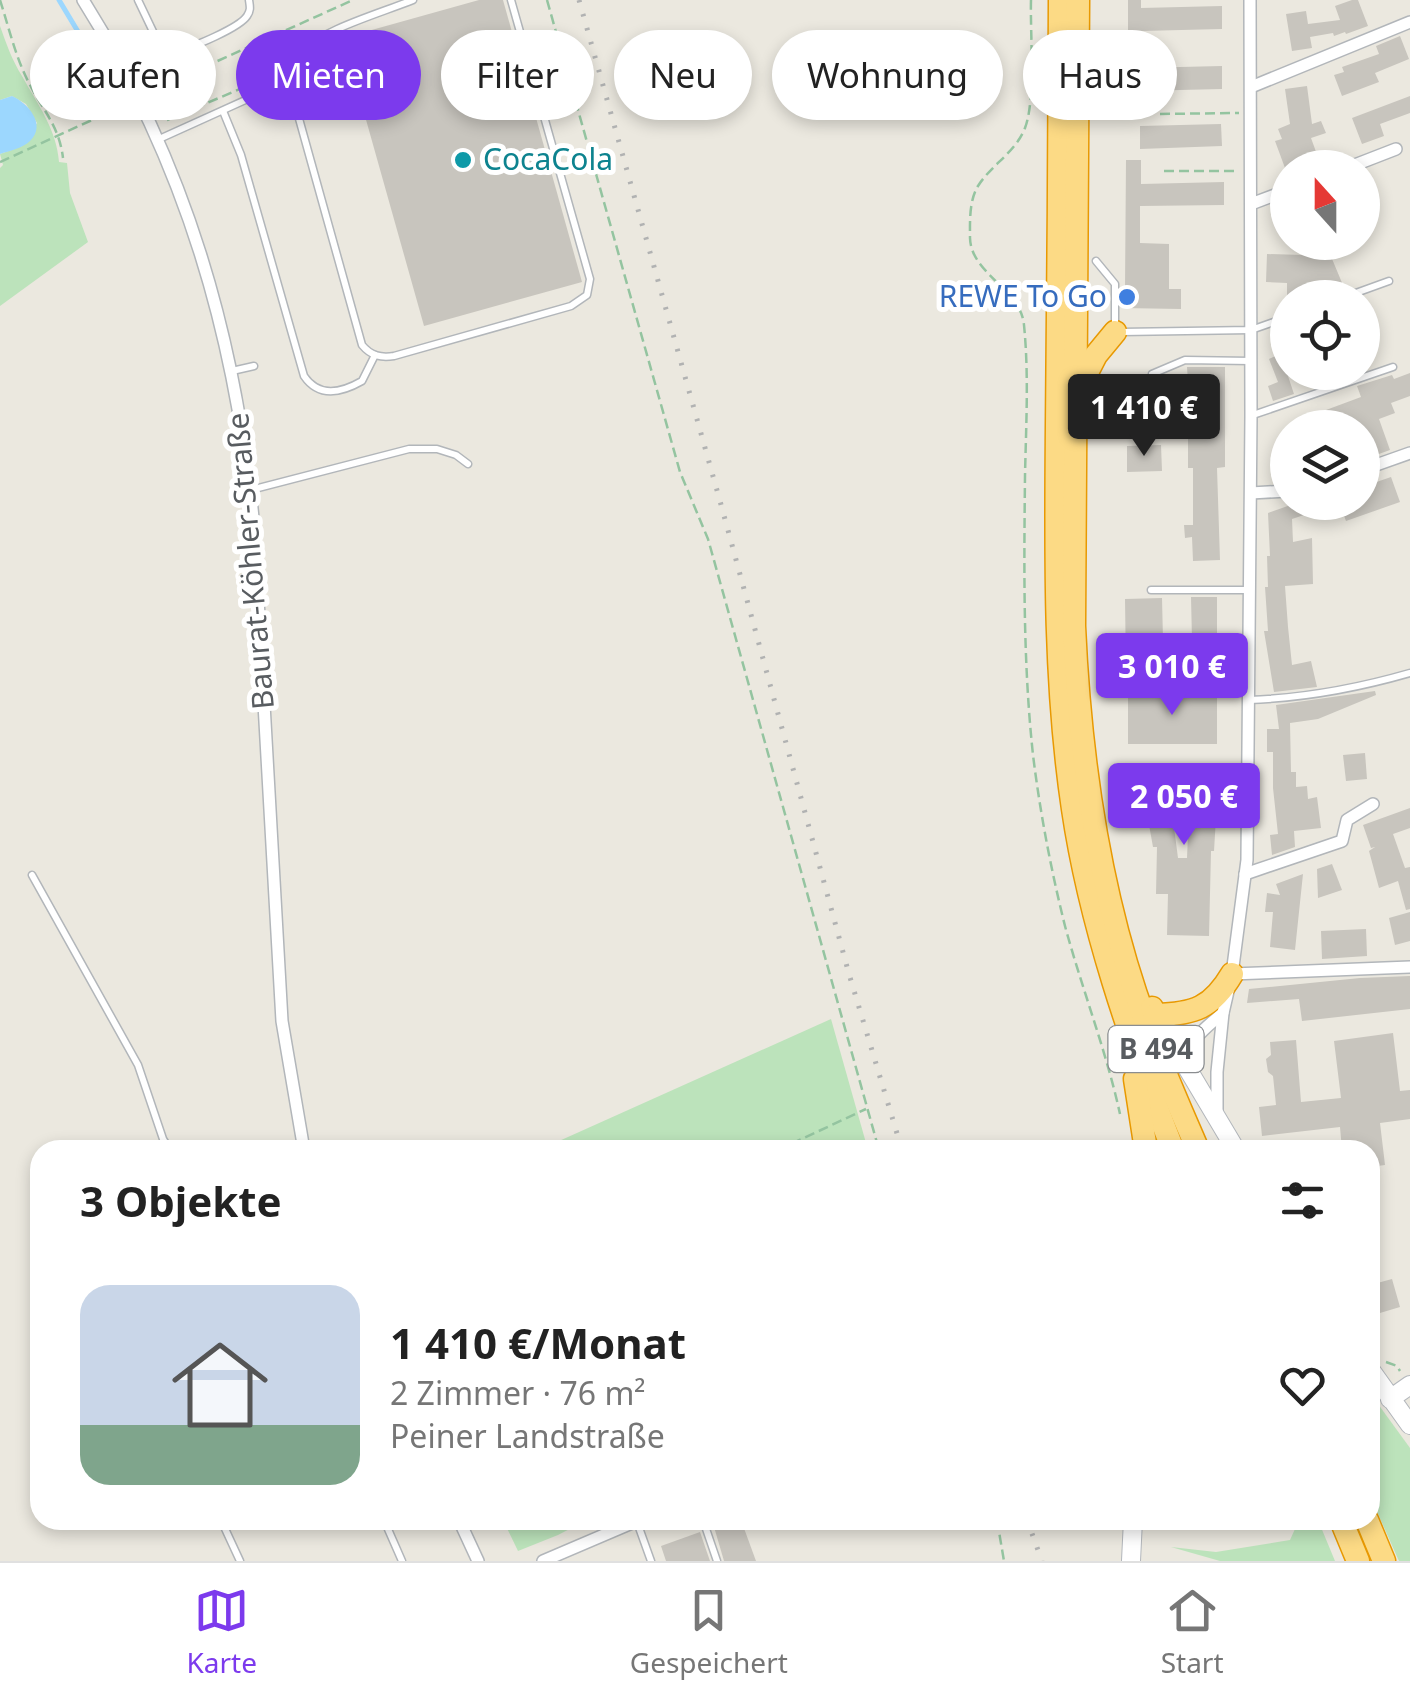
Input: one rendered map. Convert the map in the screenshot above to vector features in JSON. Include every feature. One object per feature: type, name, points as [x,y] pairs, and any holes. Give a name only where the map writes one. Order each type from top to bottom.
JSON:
[{"type":"highway","name":"B 494","points":[[1060,0],[1060,683],[1073,812],[1098,924],[1126,1022],[1169,1140]]},
{"type":"highway","name":"B 494","points":[[1078,0],[1074,626],[1078,697],[1088,790],[1121,946],[1145,1022],[1194,1140]]},
{"type":"highway","points":[[1075,233],[1096,260]]},
{"type":"highway","points":[[1075,395],[1096,355],[1115,332]]},
{"type":"highway","points":[[1121,946],[1184,1062]]},
{"type":"highway","points":[[1156,1014],[1184,1013],[1212,1002],[1232,974]]},
{"type":"highway","points":[[1126,1022],[1146,1140]]},
{"type":"highway","points":[[1344,1530],[1358,1561]]},
{"type":"highway","points":[[1371,1530],[1384,1561]]},
{"type":"street","name":"Baurat-Köhler-Straße","points":[[83,0],[100,30]]},
{"type":"street","points":[[1217,1118],[1223,1013],[1245,874],[1252,416],[1250,0]]},
{"type":"street","points":[[1251,87],[1410,22]]},
{"type":"street","name":"Baurat-Köhler-Straße","points":[[148,120],[176,184],[217,305],[232,371],[250,490],[282,1021],[302,1140]]},
{"type":"street","points":[[1380,155],[1396,149]]},
{"type":"street","points":[[1251,204],[1270,197]]},
{"type":"street","points":[[1380,464],[1410,453]]},
{"type":"street","points":[[1250,493],[1270,492]]},
{"type":"street","points":[[1245,874],[1342,841],[1347,820],[1373,804]]},
{"type":"street","points":[[1232,974],[1410,967]]},
{"type":"street","points":[[1223,1013],[1199,1033],[1184,1062],[1230,1140]]},
{"type":"street","points":[[1380,1375],[1390,1399],[1410,1425]]},
{"type":"street","points":[[1390,1399],[1407,1380]]},
{"type":"street","points":[[463,1530],[478,1561]]},
{"type":"street","points":[[543,1561],[617,1530]]},
{"type":"street","points":[[1131,1561],[1133,1530]]},
{"type":"lane","points":[[138,0],[158,42],[162,47],[178,50],[242,22],[248,14],[249,0]]},
{"type":"lane","points":[[336,30],[413,0]]},
{"type":"lane","points":[[299,120],[367,352],[384,358],[394,356],[571,306],[587,295],[590,279],[512,0]]},
{"type":"lane","points":[[157,140],[236,105]]},
{"type":"lane","points":[[223,111],[242,155],[304,376],[316,388],[334,392],[362,381],[375,355]]},
{"type":"lane","points":[[1096,260],[1114,284],[1115,332],[1251,330],[1270,323]]},
{"type":"lane","points":[[1380,284],[1388,281]]},
{"type":"lane","points":[[1152,374],[1185,360],[1251,360]]},
{"type":"lane","points":[[232,371],[254,366]]},
{"type":"lane","points":[[1252,416],[1393,366]]},
{"type":"lane","points":[[250,490],[409,449],[437,448],[468,464]]},
{"type":"lane","points":[[1151,590],[1250,590]]},
{"type":"lane","points":[[1250,700],[1365,686],[1410,673]]},
{"type":"lane","points":[[32,875],[138,1065],[165,1140]]},
{"type":"lane","points":[[226,1530],[240,1561]]},
{"type":"lane","points":[[388,1530],[402,1561]]},
{"type":"lane","points":[[641,1530],[652,1561]]},
{"type":"lane","points":[[707,1530],[718,1561]]},
{"type":"path","points":[[0,0],[26,75],[59,135],[63,158]]},
{"type":"path","points":[[216,62],[353,0]]},
{"type":"path","points":[[547,0],[680,472],[708,539],[876,1140]]},
{"type":"path","points":[[1177,114],[1251,112]]},
{"type":"path","points":[[0,162],[95,120]]},
{"type":"path","points":[[1164,171],[1251,171]]},
{"type":"path","points":[[799,1140],[868,1108]]},
{"type":"path","points":[[1380,1365],[1397,1366],[1407,1380]]},
{"type":"path","points":[[999,1530],[1004,1561]]},
{"type":"green space","points":[[0,26],[30,90],[30,111],[12,96],[0,100]]},
{"type":"green space","points":[[35,120],[46,120],[59,162],[67,163],[70,193],[88,242],[0,306],[0,154],[22,146]]},
{"type":"green space","points":[[831,1019],[865,1140],[561,1140]]},
{"type":"green space","points":[[1380,1407],[1410,1448],[1410,1561],[1399,1561],[1380,1518]]},
{"type":"green space","points":[[508,1530],[568,1530],[558,1535],[518,1551]]},
{"type":"green space","points":[[1294,1530],[1322,1530],[1335,1561],[1220,1561],[1171,1547],[1216,1552],[1290,1540]]},
{"type":"water","points":[[12,96],[24,104],[37,128],[27,143],[0,154],[0,100]]},
{"type":"building","name":"CocaCola","points":[[479,0],[503,0],[511,30],[441,30],[441,120],[537,120],[582,282],[424,326],[366,120],[421,120],[421,30],[372,30]]},
{"type":"building","points":[[1128,0],[1141,0],[1141,8],[1222,6],[1222,29],[1128,30]]},
{"type":"building","points":[[1358,0],[1368,26],[1346,34],[1310,37],[1312,48],[1292,51],[1286,14],[1306,11],[1308,24],[1340,20],[1335,6]]},
{"type":"building","points":[[1400,36],[1409,59],[1375,73],[1379,82],[1342,96],[1334,75],[1344,72],[1342,67],[1379,54],[1376,46]]},
{"type":"building","points":[[1222,66],[1222,89],[1177,90],[1177,67]]},
{"type":"building","points":[[1307,86],[1312,124],[1321,121],[1326,133],[1311,138],[1315,150],[1278,150],[1275,141],[1282,139],[1278,129],[1290,124],[1285,89]]},
{"type":"building","points":[[1410,96],[1410,113],[1380,124],[1384,136],[1362,144],[1352,118]]},
{"type":"building","points":[[1221,124],[1222,146],[1140,149],[1140,126]]},
{"type":"building","points":[[1126,160],[1141,160],[1141,184],[1224,182],[1224,205],[1140,206],[1140,243],[1169,244],[1169,289],[1181,289],[1181,309],[1122,308]]},
{"type":"building","points":[[1267,254],[1270,260],[1332,260],[1341,280],[1266,282]]},
{"type":"building","points":[[1187,367],[1225,367],[1225,467],[1217,468],[1220,560],[1193,561],[1192,537],[1185,538],[1184,525],[1193,525],[1188,397],[1141,397],[1141,383],[1188,382]]},
{"type":"building","points":[[1410,373],[1410,396],[1391,403],[1395,413],[1380,419],[1380,410],[1326,410],[1361,397],[1358,390],[1380,390],[1380,379],[1392,375],[1394,379]]},
{"type":"building","points":[[1268,386],[1270,390],[1293,390],[1294,394],[1273,401]]},
{"type":"building","points":[[1380,422],[1390,450],[1380,454]]},
{"type":"building","points":[[1161,445],[1162,471],[1127,472],[1127,446]]},
{"type":"building","points":[[1391,477],[1400,502],[1380,509],[1380,481]]},
{"type":"building","points":[[1268,513],[1270,520],[1292,520],[1293,542],[1312,538],[1313,584],[1285,586],[1292,665],[1311,661],[1317,687],[1274,692],[1264,631],[1268,631]]},
{"type":"building","points":[[1191,597],[1217,597],[1217,639],[1197,640],[1197,669],[1126,670],[1125,599],[1162,598],[1163,640],[1192,640]]},
{"type":"building","points":[[1375,691],[1376,695],[1318,719],[1290,723],[1291,772],[1296,772],[1296,787],[1307,786],[1308,799],[1317,797],[1321,828],[1294,831],[1295,847],[1272,855],[1270,835],[1278,834],[1273,752],[1267,752],[1267,729],[1279,729],[1276,705]]},
{"type":"building","points":[[1128,692],[1217,692],[1217,744],[1128,744]]},
{"type":"building","points":[[1365,753],[1367,779],[1346,781],[1343,755]]},
{"type":"building","points":[[1166,766],[1178,858],[1187,858],[1191,766],[1219,767],[1211,851],[1209,936],[1167,935],[1168,894],[1156,894],[1157,847],[1153,847],[1139,769]]},
{"type":"building","points":[[1410,808],[1410,828],[1393,834],[1405,868],[1410,867],[1410,909],[1406,910],[1398,881],[1379,888],[1369,851],[1375,847],[1371,848],[1363,825]]},
{"type":"building","points":[[1332,864],[1342,890],[1318,898],[1317,869]]},
{"type":"building","points":[[1303,874],[1295,950],[1270,947],[1273,912],[1265,912],[1267,893],[1280,895],[1276,884]]},
{"type":"building","points":[[1410,912],[1410,941],[1395,945],[1389,918]]},
{"type":"building","points":[[1366,929],[1367,956],[1322,959],[1321,931]]},
{"type":"building","points":[[1410,976],[1410,1009],[1302,1021],[1299,999],[1247,1003],[1249,989]]},
{"type":"building","points":[[1393,1033],[1400,1091],[1410,1090],[1410,1119],[1380,1123],[1385,1165],[1380,1166],[1380,1140],[1341,1140],[1340,1127],[1262,1136],[1259,1107],[1276,1105],[1273,1076],[1268,1072],[1266,1059],[1271,1055],[1270,1042],[1296,1040],[1301,1102],[1341,1098],[1334,1041]]},
{"type":"building","points":[[1392,1279],[1400,1307],[1380,1313],[1380,1282]]},
{"type":"building","points":[[715,1530],[745,1530],[756,1561],[724,1561]]},
{"type":"building","points":[[700,1532],[710,1561],[666,1561],[661,1546]]},
{"type":"waterway","points":[[59,0],[77,30]]},
{"type":"railway","points":[[579,0],[849,974],[899,1140]]},
{"type":"railway","points":[[1031,1530],[1042,1561]]},
{"type":"place","name":"CocaCola","points":[[463,160]]},
{"type":"place","name":"REWE To Go","points":[[1127,297]]}]
